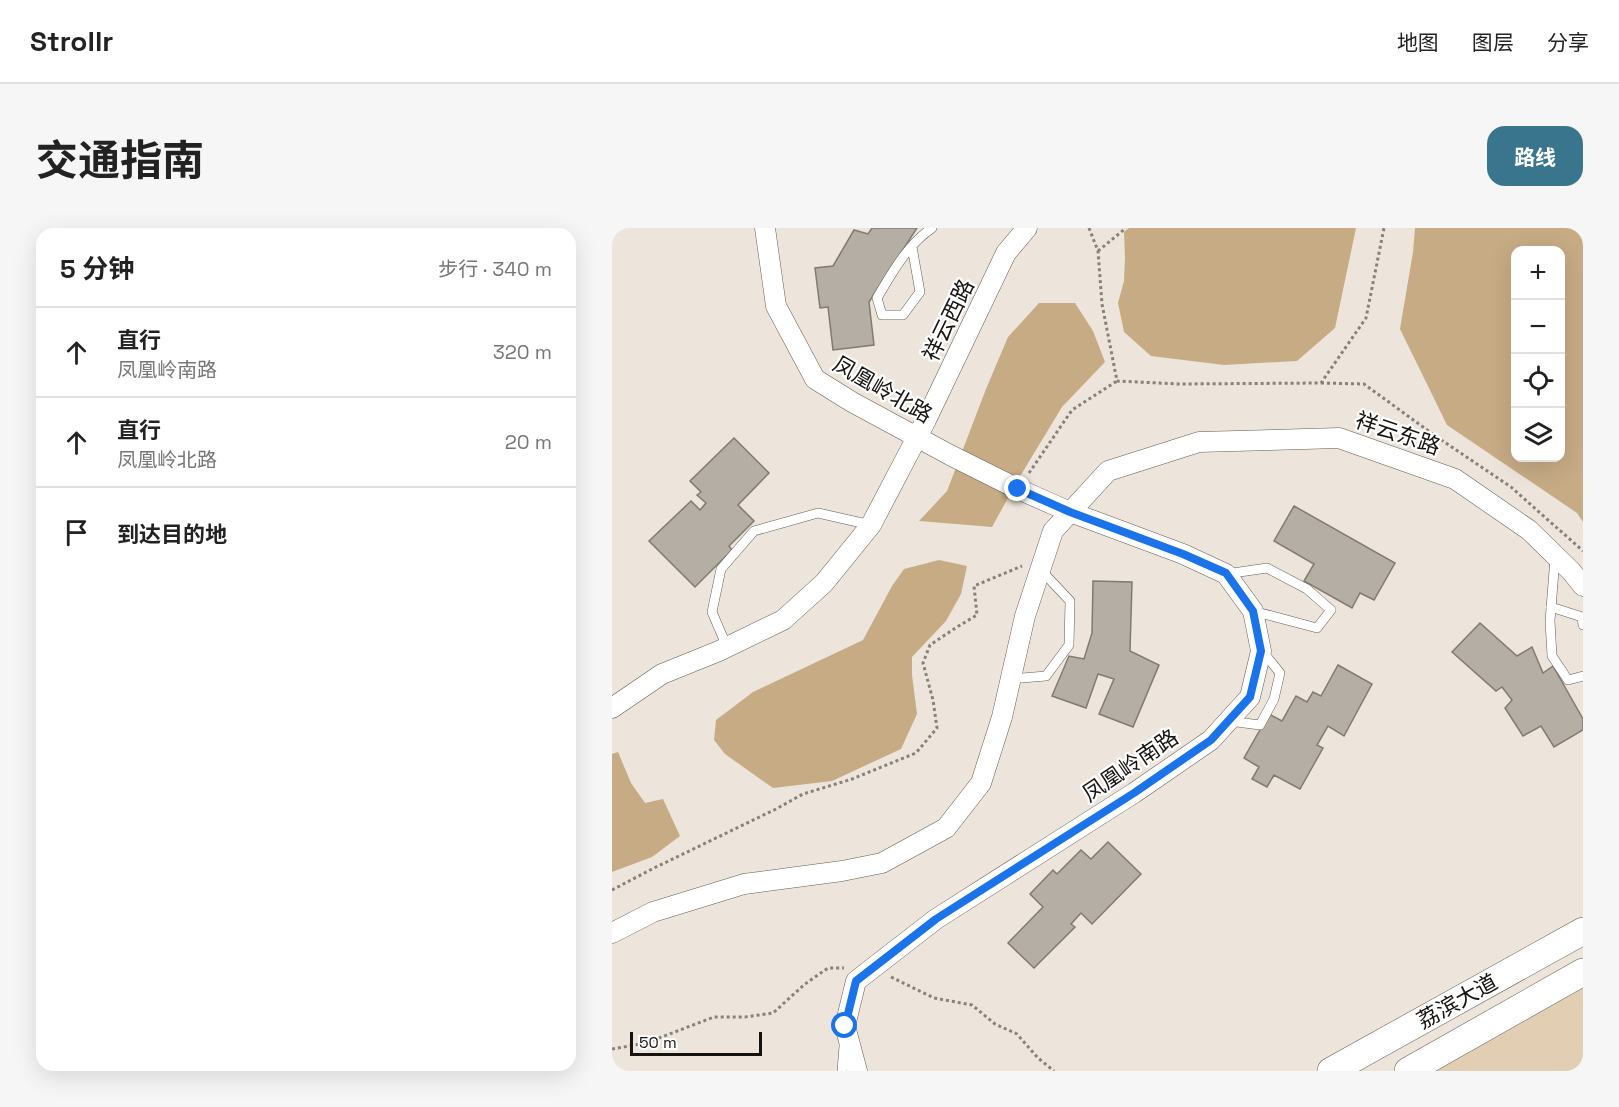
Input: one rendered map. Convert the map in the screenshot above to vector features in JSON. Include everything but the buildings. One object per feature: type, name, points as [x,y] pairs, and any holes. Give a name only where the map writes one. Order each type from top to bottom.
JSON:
[{"type":"main road","name":"荔滨大道","points":[[1331,1071],[1583,931]]},
{"type":"main road","name":"荔滨大道","points":[[1408,1071],[1583,972]]},
{"type":"street","name":"凤凰岭北路","points":[[765,228],[776,306],[815,379],[852,402],[950,455],[1070,512]]},
{"type":"street","name":"祥云西路","points":[[612,708],[662,674],[783,620],[824,583],[870,525],[917,437],[1006,253],[1027,228]]},
{"type":"street","name":"祥云东路","points":[[612,933],[653,912],[744,884],[842,871],[882,863],[946,828],[981,783],[1002,717],[1025,616],[1053,531],[1108,471],[1200,442],[1340,438],[1455,479],[1529,530],[1583,586]]},
{"type":"street","points":[[1070,512],[1183,554],[1226,573]]},
{"type":"street","name":"凤凰岭南路","points":[[856,1071],[845,1026],[856,981],[936,919],[1134,793],[1211,740],[1250,697],[1261,651],[1253,611],[1226,573]]},
{"type":"lane","points":[[912,247],[920,292],[903,315],[882,315],[877,298],[897,265],[921,236],[932,228]]},
{"type":"lane","points":[[727,646],[712,612],[721,569],[754,531],[818,513],[870,525]]},
{"type":"lane","points":[[1556,556],[1550,621],[1552,656],[1568,680],[1583,676]]},
{"type":"lane","points":[[1011,679],[1046,676],[1069,645],[1070,602],[1042,563]]},
{"type":"lane","points":[[1226,573],[1267,568],[1307,589],[1331,610],[1317,628],[1253,611]]},
{"type":"lane","points":[[1551,607],[1582,617],[1583,625]]},
{"type":"lane","points":[[842,1071],[845,1026]]},
{"type":"path","points":[[1089,228],[1098,251],[1102,304],[1117,381]]},
{"type":"path","points":[[1098,251],[1126,228]]},
{"type":"path","points":[[1321,383],[1366,318],[1384,228]]},
{"type":"path","points":[[1018,489],[1072,410],[1117,381],[1179,384],[1364,384],[1511,487],[1583,551]]},
{"type":"path","points":[[612,890],[803,794],[852,779],[916,753],[937,728],[933,700],[922,663],[930,645],[977,615],[974,586],[1001,573],[1042,563]]},
{"type":"shaded area","points":[[1129,228],[1356,228],[1335,328],[1297,361],[1224,365],[1151,356],[1124,332],[1118,303],[1124,281],[1124,232]]},
{"type":"shaded area","points":[[1415,228],[1583,228],[1583,522],[1577,513],[1447,425],[1400,329]]},
{"type":"shaded area","points":[[1039,303],[1075,303],[1093,331],[1105,362],[1062,407],[992,527],[919,521],[947,491],[1008,337]]},
{"type":"shaded area","points":[[939,560],[967,566],[961,594],[946,621],[912,657],[917,714],[901,749],[832,781],[773,788],[725,754],[714,740],[716,720],[753,692],[863,640],[892,586],[904,569]]},
{"type":"shaded area","points":[[618,752],[631,783],[645,803],[663,799],[680,836],[652,857],[612,872],[612,754]]},
{"type":"shaded area","points":[[1583,972],[1583,1071],[1408,1071]]},
{"type":"route","points":[[845,1026],[856,981],[936,919],[1134,793],[1211,740],[1250,697],[1261,651],[1253,611],[1226,573],[1183,554],[1070,512],[1018,489]]}]
